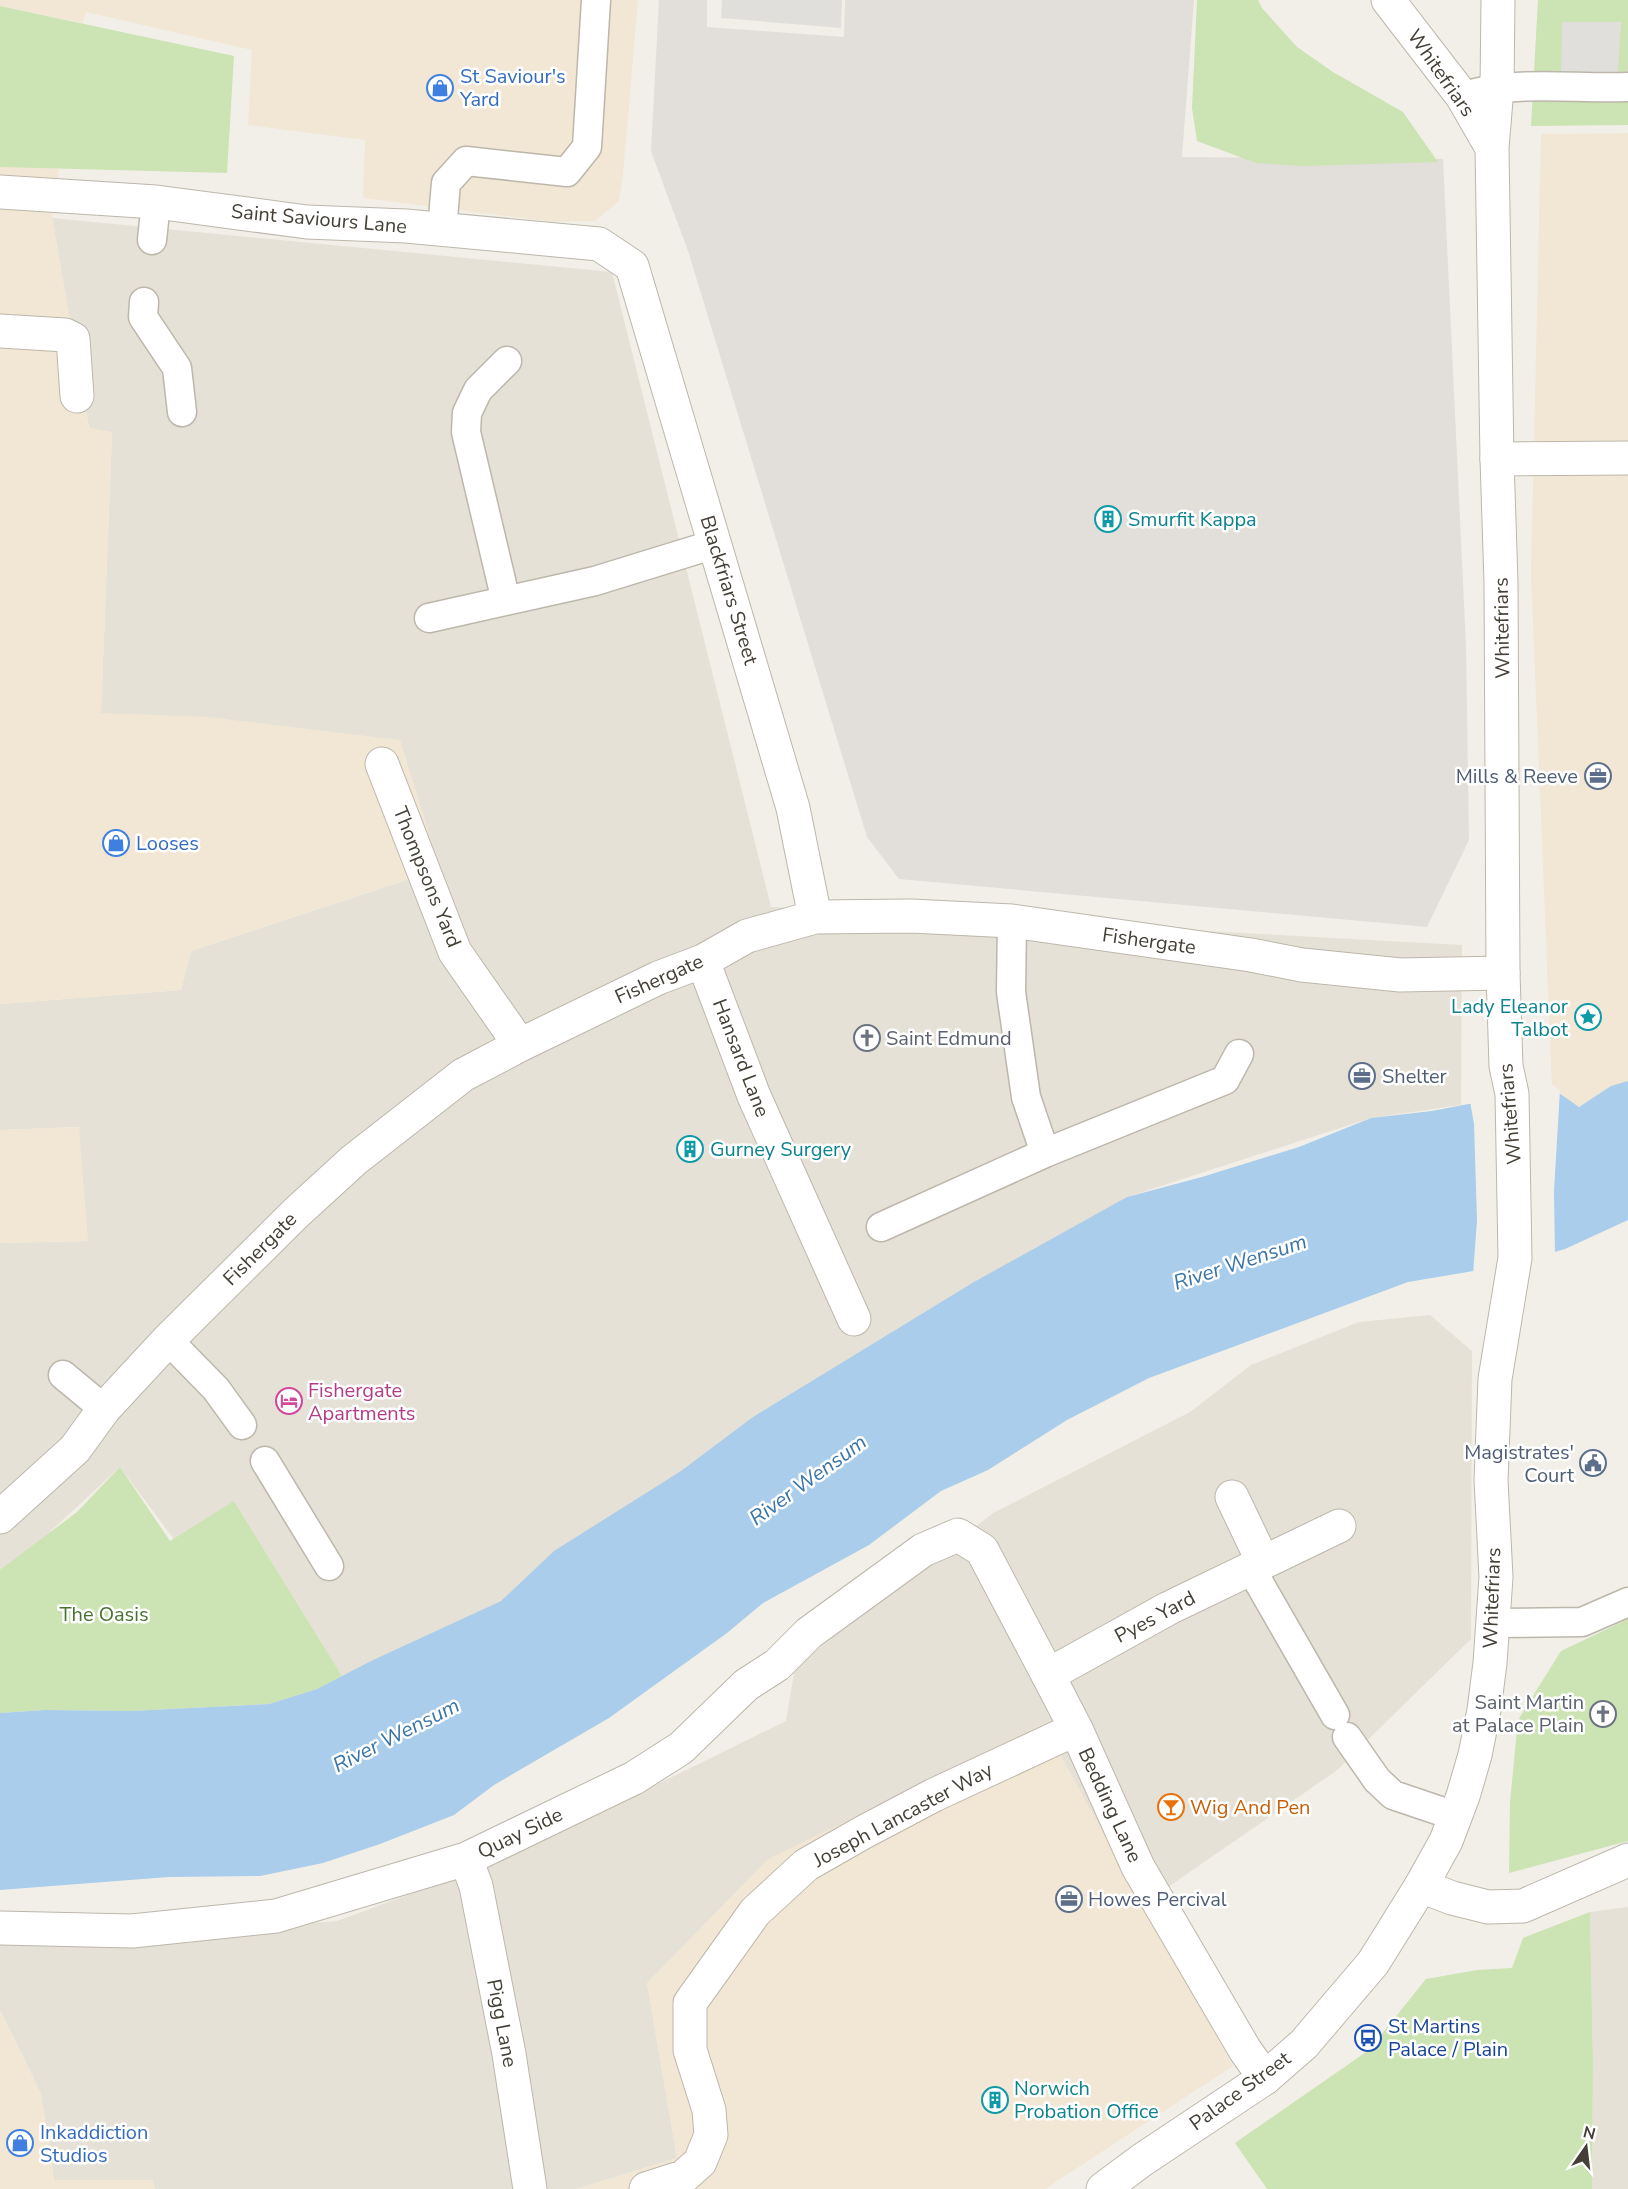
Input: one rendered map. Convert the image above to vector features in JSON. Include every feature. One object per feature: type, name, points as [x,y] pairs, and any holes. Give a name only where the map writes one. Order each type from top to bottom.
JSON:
[{"type":"street","name":"Whitefriars","points":[[1388,0],[1462,96],[1491,148]]},
{"type":"street","name":"Whitefriars","points":[[1421,1886],[1446,1841],[1455,1816],[1475,1755],[1484,1710],[1496,1577],[1491,1480],[1495,1379],[1515,1258],[1512,1094],[1506,1066],[1503,973],[1502,593],[1491,148],[1497,88],[1498,0]]},
{"type":"street","name":"Saint Saviours Lane","points":[[0,192],[156,202],[307,222],[406,226],[599,244],[632,266]]},
{"type":"street","name":"Blackfriars Street","points":[[632,266],[793,808],[815,917]]},
{"type":"street","points":[[0,331],[65,335],[73,339],[77,396]]},
{"type":"street","points":[[1497,459],[1628,458]]},
{"type":"street","name":"Thompsons Yard","points":[[382,764],[455,952],[520,1045]]},
{"type":"street","name":"Fishergate","points":[[0,1517],[75,1449],[104,1409],[168,1340],[296,1213],[354,1160],[463,1075],[658,978],[703,961],[747,936],[815,917],[911,916],[1012,921],[1251,955],[1302,965],[1401,975],[1503,973]]},
{"type":"street","name":"Hansard Lane","points":[[703,961],[754,1096],[854,1319]]},
{"type":"street","points":[[1232,1497],[1257,1565]]},
{"type":"street","name":"Pyes Yard","points":[[1048,1675],[1169,1608],[1339,1526]]},
{"type":"street","name":"Bedding Lane","points":[[958,1535],[982,1550],[1076,1729],[1138,1867],[1245,2050],[1265,2078]]},
{"type":"street","name":"Quay Side","points":[[0,1928],[132,1930],[276,1916],[466,1859],[634,1778],[681,1748],[746,1685],[777,1665],[809,1633],[924,1550],[958,1535]]},
{"type":"street","name":"Joseph Lancaster Way","points":[[646,2189],[683,2177],[700,2162],[711,2135],[709,2110],[690,2050],[690,2003],[755,1912],[806,1865],[862,1833],[934,1795],[1076,1729]]},
{"type":"street","name":"Pigg Lane","points":[[466,1859],[476,1886],[509,2054],[530,2189]]},
{"type":"street","points":[[1421,1886],[1452,1898],[1488,1907],[1523,1906],[1628,1860]]},
{"type":"street","name":"Palace Street","points":[[1103,2189],[1142,2160],[1265,2078],[1304,2044],[1372,1963],[1421,1886]]},
{"type":"lane","points":[[442,230],[446,183],[466,161],[567,172],[587,147],[596,0]]},
{"type":"lane","points":[[1462,96],[1497,88],[1628,87]]},
{"type":"lane","points":[[152,240],[156,202]]},
{"type":"lane","points":[[144,302],[142,317],[177,368],[182,412]]},
{"type":"lane","points":[[506,602],[466,432],[467,413],[478,390],[507,361]]},
{"type":"lane","points":[[429,618],[595,581],[715,544]]},
{"type":"lane","points":[[1012,921],[1011,992],[1026,1097],[1045,1153]]},
{"type":"lane","points":[[881,1227],[1045,1153],[1225,1080],[1239,1054]]},
{"type":"lane","points":[[168,1340],[216,1389],[242,1425]]},
{"type":"lane","points":[[63,1375],[104,1409]]},
{"type":"lane","points":[[266,1461],[329,1566]]},
{"type":"lane","points":[[1257,1565],[1341,1726],[1377,1780],[1393,1795],[1455,1816]]},
{"type":"lane","points":[[1493,1623],[1582,1622],[1628,1602]]},
{"type":"shaded area","name":"St Saviour's Yard","points":[[0,0],[638,0],[619,201],[595,221],[553,222],[363,198],[365,140],[248,125],[252,50],[86,12],[83,23],[0,6]]},
{"type":"shaded area","name":"Smurfit Kappa","points":[[659,0],[707,0],[707,27],[844,37],[845,0],[1194,0],[1182,157],[1443,159],[1466,646],[1469,840],[1427,927],[899,879],[867,837],[688,251],[651,151]]},
{"type":"shaded area","points":[[722,0],[842,0],[841,28],[721,18]]},
{"type":"shaded area","points":[[1562,22],[1621,22],[1617,88],[1561,86]]},
{"type":"shaded area","points":[[1628,133],[1628,1081],[1611,1086],[1579,1107],[1552,1088],[1531,574],[1541,134]]},
{"type":"shaded area","points":[[0,165],[59,169],[52,218],[89,428],[112,432],[101,713],[207,717],[400,740],[440,869],[191,951],[181,990],[0,1004]]},
{"type":"shaded area","points":[[52,218],[612,272],[771,907],[1462,945],[1461,1105],[1371,1118],[1127,1197],[501,1601],[342,1676],[234,1501],[176,1542],[120,1467],[0,1578],[0,1243],[87,1241],[78,1127],[0,1130],[0,1004],[181,990],[191,951],[440,869],[101,713],[112,433],[89,428]]},
{"type":"shaded area","points":[[79,1127],[88,1241],[0,1243],[0,1130]]},
{"type":"shaded area","points":[[1430,1315],[1472,1351],[1471,1639],[1336,1771],[1142,1905],[647,1983],[677,2158],[576,2189],[155,2189],[152,2180],[54,2180],[41,2094],[0,2010],[0,1934],[110,1940],[337,1921],[503,1860],[786,1721],[795,1667],[993,1513],[1190,1412],[1251,1365],[1359,1322]]},
{"type":"shaded area","points":[[1043,1724],[1233,2066],[1045,2189],[576,2189],[677,2158],[647,1983],[767,1860]]},
{"type":"shaded area","points":[[1628,1907],[1628,2189],[1592,2189],[1593,2062],[1590,1912]]},
{"type":"shaded area","points":[[0,2010],[41,2094],[54,2180],[152,2180],[155,2189],[0,2189]]},
{"type":"green space","points":[[1197,0],[1258,0],[1262,8],[1297,47],[1333,72],[1403,112],[1438,162],[1304,166],[1256,163],[1197,141],[1192,108]]},
{"type":"green space","points":[[1538,0],[1628,0],[1628,125],[1531,126]]},
{"type":"green space","points":[[0,6],[234,56],[227,173],[0,167]]},
{"type":"green space","name":"The Oasis","points":[[120,1467],[170,1541],[234,1501],[342,1676],[317,1689],[269,1704],[131,1711],[45,1710],[0,1713],[0,1570],[77,1512]]},
{"type":"green space","points":[[1628,1619],[1628,1841],[1509,1873],[1510,1802],[1518,1720],[1561,1651]]},
{"type":"green space","points":[[1590,1912],[1593,2062],[1592,2189],[1267,2189],[1235,2143],[1369,2050],[1426,1979],[1477,1970],[1512,1968],[1523,1938]]},
{"type":"water","name":"River Wensum","points":[[1628,1081],[1628,1220],[1565,1249],[1509,1265],[1408,1282],[1149,1378],[1067,1420],[988,1470],[941,1491],[869,1545],[763,1603],[727,1633],[609,1718],[494,1785],[454,1815],[323,1863],[260,1876],[169,1877],[0,1890],[0,1713],[45,1710],[131,1711],[269,1704],[317,1689],[371,1661],[501,1601],[554,1551],[681,1471],[753,1417],[974,1282],[1127,1197],[1299,1147],[1371,1118],[1432,1111],[1552,1088],[1579,1107],[1611,1086]]},
{"type":"pier","points":[[1552,1085],[1560,1090],[1554,1191],[1555,1256],[1473,1275],[1477,1220],[1474,1124],[1470,1101]]},
{"type":"place","name":"St Saviour's Yard","points":[[440,88]]},
{"type":"place","name":"Smurfit Kappa","points":[[1108,519]]},
{"type":"place","name":"Mills & Reeve","points":[[1598,776]]},
{"type":"place","name":"Looses","points":[[116,843]]},
{"type":"place","name":"Lady Eleanor Talbot","points":[[1588,1017]]},
{"type":"place","name":"Saint Edmund","points":[[867,1038]]},
{"type":"place","name":"Shelter","points":[[1362,1076]]},
{"type":"place","name":"Gurney Surgery","points":[[690,1149]]},
{"type":"place","name":"Fishergate Apartments","points":[[289,1401]]},
{"type":"place","name":"Magistrates' Court","points":[[1593,1463]]},
{"type":"place","name":"Saint Martin at Palace Plain","points":[[1603,1714]]},
{"type":"place","name":"Wig And Pen","points":[[1171,1807]]},
{"type":"place","name":"Howes Percival","points":[[1069,1899]]},
{"type":"place","name":"St Martins Palace / Plain","points":[[1368,2038]]},
{"type":"place","name":"Norwich Probation Office","points":[[995,2100]]},
{"type":"place","name":"Inkaddiction Studios","points":[[20,2143]]}]
